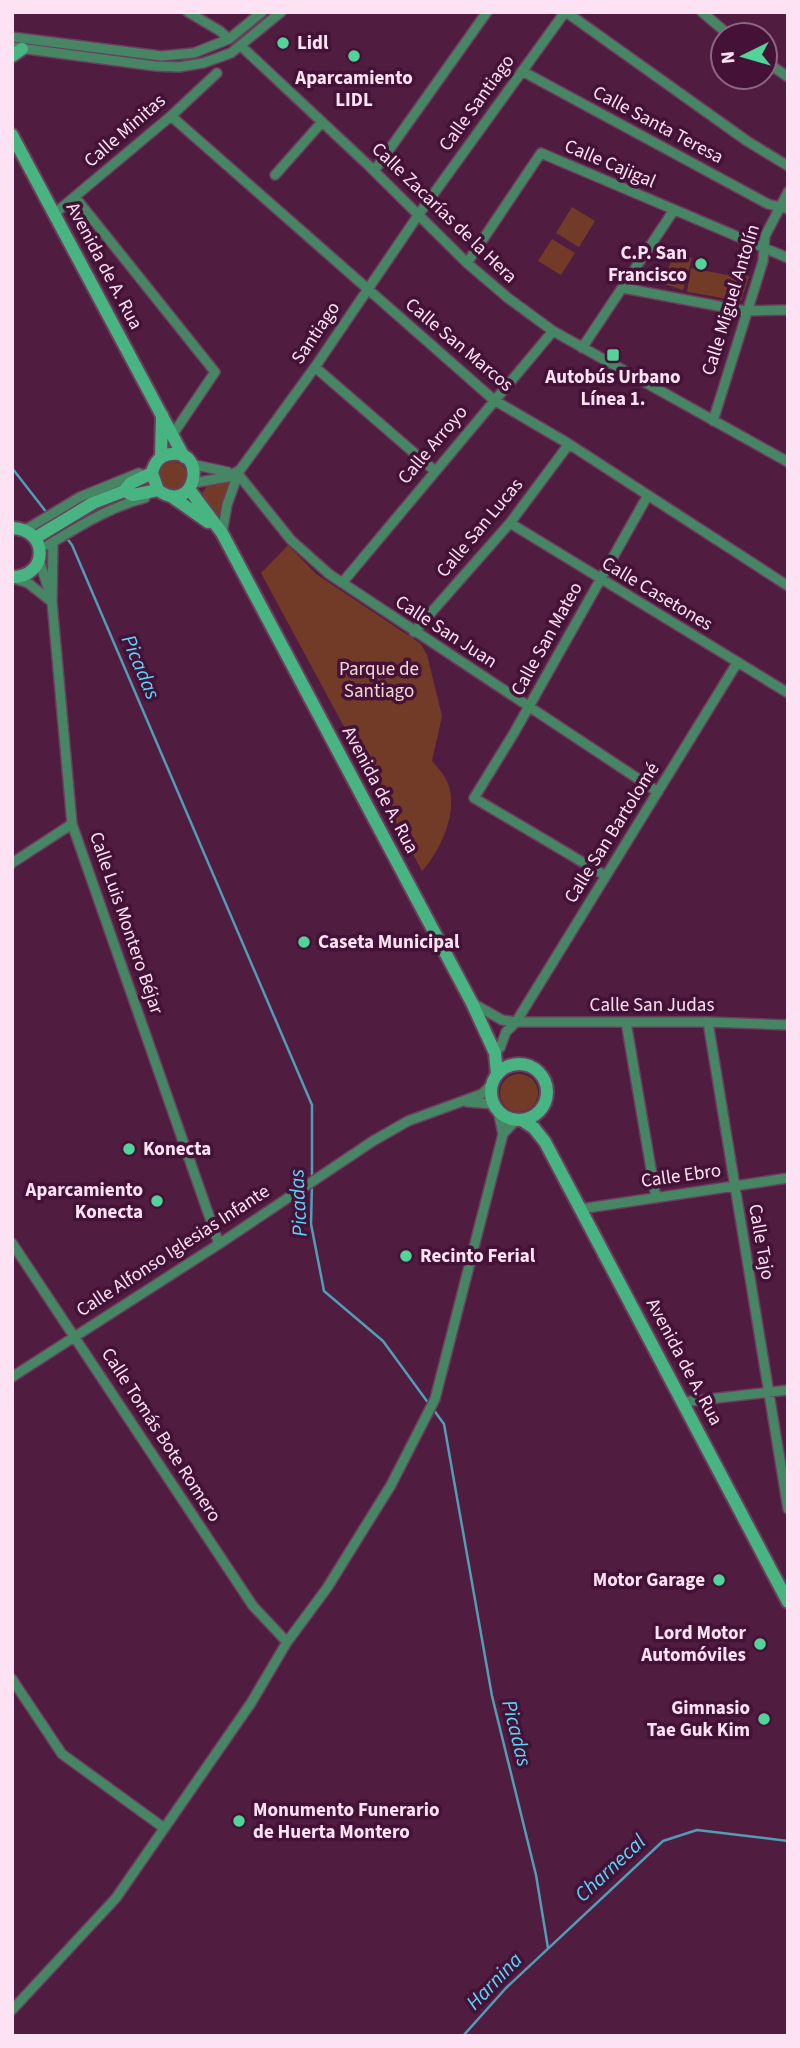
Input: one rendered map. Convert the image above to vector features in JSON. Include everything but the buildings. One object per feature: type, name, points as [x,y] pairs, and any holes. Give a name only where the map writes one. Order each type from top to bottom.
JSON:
[{"type":"street","points":[[188,12],[229,39]]},
{"type":"street","points":[[12,37],[161,56],[194,53],[229,39],[262,12]]},
{"type":"street","points":[[16,51],[179,67],[203,63],[242,47],[281,12]]},
{"type":"street","points":[[374,171],[487,12]]},
{"type":"street","points":[[566,12],[747,141],[788,166]]},
{"type":"street","name":"Calle Santiago","points":[[419,214],[566,12]]},
{"type":"street","name":"Calle Zacarías de la Hera","points":[[242,47],[419,214],[467,263],[508,298],[552,331],[788,462]]},
{"type":"street","name":"Calle Santa Teresa","points":[[522,71],[768,204],[783,208]]},
{"type":"street","name":"Calle Minitas","points":[[54,214],[171,116],[217,73]]},
{"type":"street","name":"Calle San Marcos","points":[[171,116],[494,400],[569,443],[788,586]]},
{"type":"street","points":[[275,176],[322,122]]},
{"type":"street","name":"Avenida de A. Rua","points":[[12,135],[188,460]]},
{"type":"street","name":"Calle Cajigal","points":[[467,263],[541,153],[788,258]]},
{"type":"street","name":"Calle Miguel Antolín","points":[[713,421],[763,261],[765,236],[783,208],[788,191]]},
{"type":"street","points":[[75,197],[215,372],[173,433]]},
{"type":"street","points":[[583,348],[674,211]]},
{"type":"street","name":"Santiago","points":[[222,533],[227,505],[239,472],[419,214]]},
{"type":"street","points":[[623,288],[746,312],[788,310]]},
{"type":"street","name":"Calle Arroyo","points":[[342,583],[552,331]]},
{"type":"street","points":[[314,366],[435,471]]},
{"type":"street","name":"Avenida de A. Rua","points":[[156,466],[162,414]]},
{"type":"street","name":"Calle San Lucas","points":[[414,632],[510,523],[569,443]]},
{"type":"street","points":[[56,528],[93,503],[124,491],[173,453],[226,472],[239,472]]},
{"type":"street","points":[[188,460],[194,470],[191,486]]},
{"type":"street","points":[[156,466],[164,493]]},
{"type":"street","points":[[56,528],[90,493],[156,466]]},
{"type":"street","points":[[124,491],[133,495],[164,493],[178,496],[191,486],[239,472]]},
{"type":"street","name":"Calle San Juan","points":[[239,472],[291,540],[329,574],[658,792]]},
{"type":"street","name":"Avenida de A. Rua","points":[[191,486],[222,533],[485,1028],[495,1053],[494,1079]]},
{"type":"street","points":[[12,577],[28,574],[26,537],[164,493]]},
{"type":"street","name":"Avenida de A. Rua","points":[[164,493],[194,510],[222,533]]},
{"type":"street","name":"Calle San Mateo","points":[[606,876],[474,798],[529,707],[648,495]]},
{"type":"street","name":"Calle Casetones","points":[[510,523],[788,693]]},
{"type":"street","name":"Calle Luis Montero Béjar","points":[[56,528],[52,602],[72,824],[219,1244]]},
{"type":"street","name":"Calle Luis Montero Béjar","points":[[26,537],[52,602]]},
{"type":"street","points":[[12,577],[28,583],[52,602]]},
{"type":"street","name":"Calle San Bartolomé","points":[[516,1022],[737,663]]},
{"type":"street","points":[[12,863],[72,824]]},
{"type":"street","name":"Calle San Judas","points":[[472,1003],[502,1020],[516,1022],[708,1022],[788,1025]]},
{"type":"street","points":[[485,1028],[502,1020]]},
{"type":"street","points":[[500,1048],[506,1032],[516,1022]]},
{"type":"street","points":[[626,1022],[656,1198]]},
{"type":"street","name":"Calle Tajo","points":[[708,1022],[788,1509]]},
{"type":"street","name":"Avenida de A. Rua","points":[[485,1028],[508,1059],[515,1064]]},
{"type":"street","points":[[12,2010],[116,1898],[251,1703],[287,1642],[327,1588],[384,1496],[435,1399],[503,1134],[496,1108],[494,1079],[505,1067],[515,1064],[536,1070],[543,1078],[547,1088],[546,1100],[541,1110],[532,1117],[506,1117],[496,1108]]},
{"type":"street","name":"Calle Alfonso Iglesias Infante","points":[[12,1377],[219,1244],[331,1167],[408,1121],[482,1094],[494,1079]]},
{"type":"street","name":"Calle Alfonso Iglesias Infante","points":[[465,1102],[496,1108]]},
{"type":"street","name":"Avenida de A. Rua","points":[[541,1110],[545,1142]]},
{"type":"street","points":[[503,1134],[519,1119]]},
{"type":"street","name":"Avenida de A. Rua","points":[[519,1119],[534,1128],[545,1142],[683,1402],[782,1580],[788,1602]]},
{"type":"street","name":"Calle Ebro","points":[[580,1209],[788,1178]]},
{"type":"street","name":"Calle Tomás Bote Romero","points":[[12,1243],[253,1606],[287,1642]]},
{"type":"street","points":[[683,1402],[788,1390]]},
{"type":"street","points":[[12,1679],[62,1754],[163,1828]]},
{"type":"green space","points":[[572,207],[595,221],[579,247],[556,233]]},
{"type":"green space","points":[[552,239],[575,253],[561,275],[538,261]]},
{"type":"green space","points":[[674,251],[692,258],[683,290],[664,284]]},
{"type":"green space","points":[[691,268],[727,275],[748,275],[741,301],[687,292]]},
{"type":"green space","points":[[173,462],[183,466],[187,476],[183,486],[173,490],[163,486],[159,476],[163,466]]},
{"type":"green space","points":[[229,482],[230,486],[221,518],[205,503],[202,493],[208,485]]},
{"type":"green space","name":"Parque de Santiago","points":[[288,545],[316,574],[421,644],[427,655],[442,716],[432,761],[447,781],[451,806],[441,842],[422,871],[261,573]]},
{"type":"green space","points":[[519,1074],[532,1080],[538,1093],[532,1106],[519,1112],[506,1106],[500,1093],[506,1080]]},
{"type":"waterway","name":"Picadas","points":[[12,468],[54,522]]},
{"type":"waterway","name":"Picadas","points":[[59,528],[72,545],[312,1105],[312,1178]]},
{"type":"waterway","name":"Picadas","points":[[312,1184],[311,1224],[324,1291],[383,1341],[429,1404]]},
{"type":"waterway","name":"Picadas","points":[[433,1409],[444,1424],[492,1696],[536,1875],[548,1948]]},
{"type":"waterway","name":"Charnecal","points":[[463,2036],[506,1988],[663,1841],[697,1830],[788,1841]]},
{"type":"place","name":"Lidl","points":[[283,43]]},
{"type":"place","name":"Aparcamiento LIDL","points":[[354,56]]},
{"type":"place","name":"C.P. San Francisco","points":[[701,264]]},
{"type":"place","name":"Autobús Urbano Línea 1.","points":[[613,355]]},
{"type":"place","name":"Caseta Municipal","points":[[304,942]]},
{"type":"place","name":"Konecta","points":[[129,1149]]},
{"type":"place","name":"Aparcamiento Konecta","points":[[157,1201]]},
{"type":"place","name":"Recinto Ferial","points":[[406,1256]]},
{"type":"place","name":"Motor Garage","points":[[719,1580]]},
{"type":"place","name":"Lord Motor Automóviles","points":[[760,1644]]},
{"type":"place","name":"Gimnasio Tae Guk Kim","points":[[764,1719]]},
{"type":"place","name":"Monumento Funerario de Huerta Montero","points":[[239,1821]]},
{"type":"water label","name":"Harnina","points":[[494,1981]]}]
